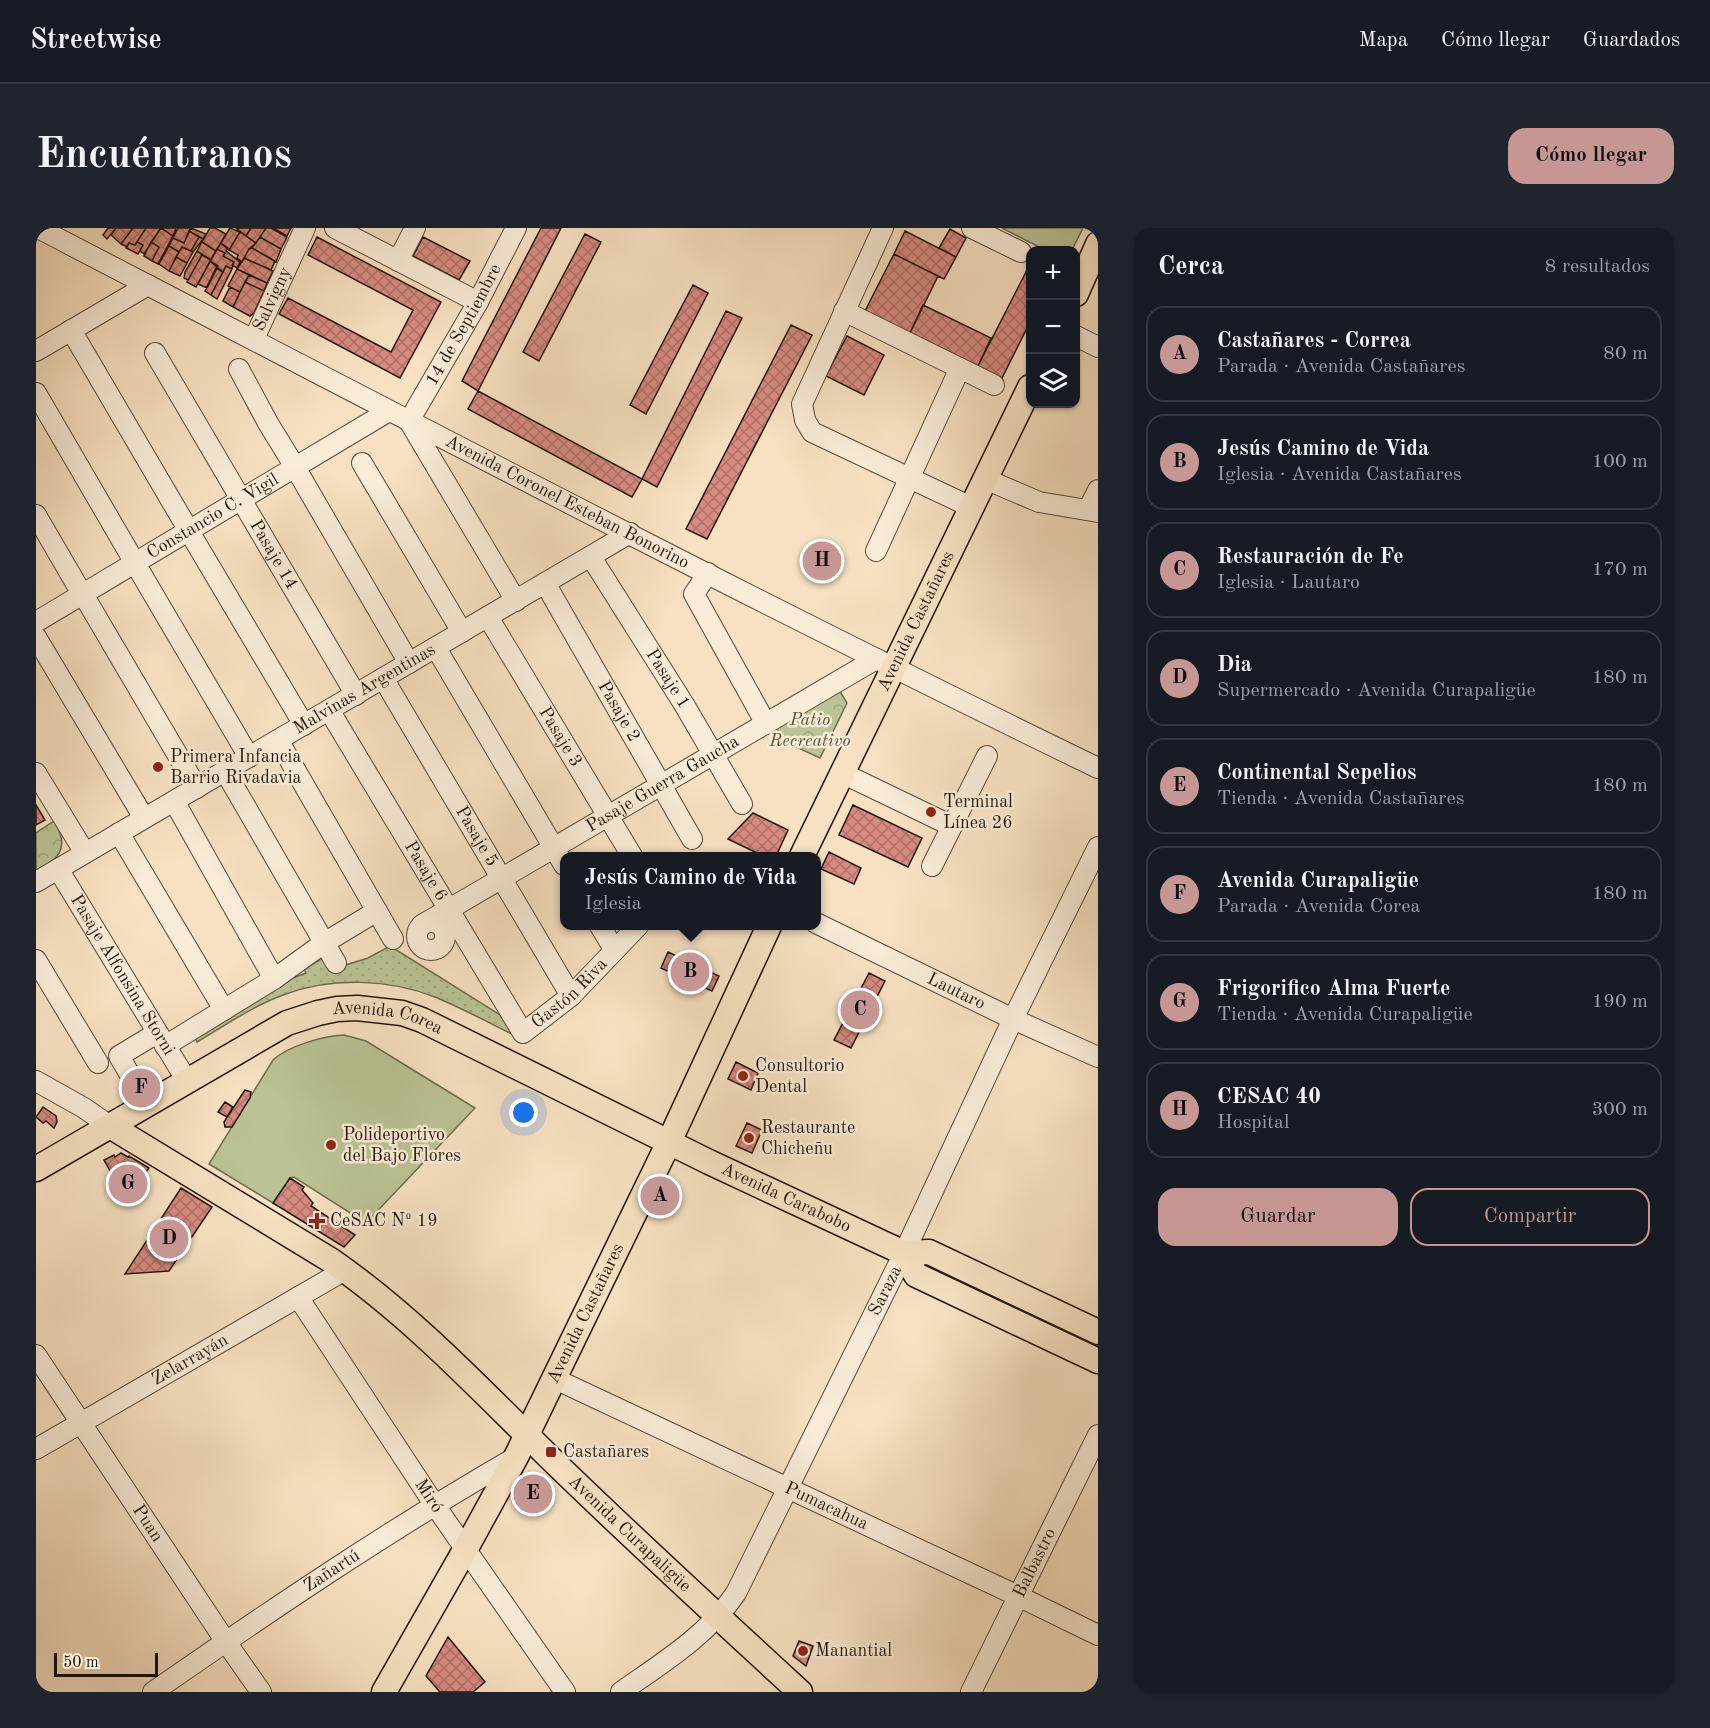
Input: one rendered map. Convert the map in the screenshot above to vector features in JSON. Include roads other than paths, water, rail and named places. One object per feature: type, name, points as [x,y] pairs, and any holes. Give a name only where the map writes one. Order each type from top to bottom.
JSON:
[{"type":"main road","points":[[1080,285],[1098,244]]},
{"type":"main road","name":"Avenida Castañares","points":[[804,852],[842,774],[884,664],[971,507],[1026,395]]},
{"type":"main road","name":"Avenida Castañares","points":[[384,1692],[516,1457],[669,1142],[768,930]]},
{"type":"main road","name":"Avenida Corea","points":[[36,1169],[287,1023],[337,1009],[375,1009],[422,1020],[669,1142]]},
{"type":"main road","name":"Avenida Curapaligüe","points":[[110,1126],[345,1270],[441,1350],[718,1617],[800,1692]]},
{"type":"main road","name":"Avenida Carabobo","points":[[669,1142],[904,1253],[929,1252],[1098,1332]]},
{"type":"main road","points":[[904,1253],[916,1275],[1098,1361]]},
{"type":"street","name":"Avenida Coronel Esteban Bonorino","points":[[38,228],[388,411],[884,664],[1098,768]]},
{"type":"street","name":"Salvigny","points":[[254,339],[305,228]]},
{"type":"street","points":[[334,228],[478,302]]},
{"type":"street","points":[[398,261],[415,228]]},
{"type":"street","name":"14 de Septiembre","points":[[409,421],[478,302],[516,228]]},
{"type":"street","points":[[883,228],[802,404],[805,420],[812,432],[971,507]]},
{"type":"street","points":[[972,228],[1021,252]]},
{"type":"street","points":[[38,345],[71,330],[148,285]]},
{"type":"street","points":[[844,311],[994,385]]},
{"type":"street","points":[[71,330],[304,725]]},
{"type":"street","points":[[1080,338],[1098,347]]},
{"type":"street","name":"Pasaje 14","points":[[155,353],[356,694]]},
{"type":"street","points":[[876,551],[960,368]]},
{"type":"street","points":[[239,369],[268,423],[409,663]]},
{"type":"street","points":[[36,393],[249,757]]},
{"type":"street","name":"Constancio C. Vigil","points":[[36,622],[85,598],[191,534],[240,500],[297,471],[388,411]]},
{"type":"street","points":[[409,421],[516,601]]},
{"type":"street","points":[[362,464],[462,632]]},
{"type":"street","points":[[985,479],[1039,502],[1093,511],[1098,490]]},
{"type":"street","points":[[36,515],[197,788]]},
{"type":"street","name":"Malvinas Argentinas","points":[[36,882],[630,533]]},
{"type":"street","name":"Pasaje 1","points":[[591,556],[742,804]]},
{"type":"street","points":[[708,573],[694,594],[766,724]]},
{"type":"street","name":"Pasaje 2","points":[[545,584],[692,839]]},
{"type":"street","name":"Pasaje 3","points":[[488,617],[630,852]]},
{"type":"street","points":[[36,637],[144,818]]},
{"type":"street","points":[[436,648],[559,856]]},
{"type":"street","name":"Pasaje Guerra Gaucha","points":[[564,852],[608,816],[713,754],[766,724],[884,664]]},
{"type":"street","name":"Pasaje 5","points":[[383,678],[571,996]]},
{"type":"street","name":"Pasaje 6","points":[[329,710],[522,1033]]},
{"type":"street","points":[[278,740],[393,939]]},
{"type":"street","points":[[932,866],[987,756]]},
{"type":"street","points":[[225,771],[336,963]]},
{"type":"street","points":[[36,773],[85,853]]},
{"type":"street","points":[[842,774],[952,826]]},
{"type":"street","points":[[174,801],[274,979]]},
{"type":"street","points":[[119,833],[224,1010]]},
{"type":"street","name":"Saraza","points":[[621,1692],[690,1642],[718,1617],[736,1593],[904,1253],[1013,1019],[1098,847]]},
{"type":"street","name":"Pasaje Guerra Gaucha","points":[[449,910],[444,937],[437,948],[429,950],[424,948],[417,937],[419,928],[423,925],[501,879],[559,856]]},
{"type":"street","name":"Pasaje Alfonsina Storni","points":[[58,869],[187,1081]]},
{"type":"street","points":[[136,1085],[119,1056],[161,1040],[224,1010],[274,979],[324,943],[377,911]]},
{"type":"street","name":"Lautaro","points":[[821,924],[1098,1058]]},
{"type":"street","points":[[602,930],[614,950]]},
{"type":"street","name":"Gastón Riva","points":[[522,1033],[571,996],[634,930]]},
{"type":"street","points":[[36,960],[98,1063]]},
{"type":"street","points":[[36,1081],[84,1108],[110,1126]]},
{"type":"street","name":"Zelarrayán","points":[[36,1449],[345,1270]]},
{"type":"street","name":"Miró","points":[[298,1297],[465,1550],[565,1692]]},
{"type":"street","name":"Puan","points":[[36,1355],[261,1692]]},
{"type":"street","name":"Pumacahua","points":[[553,1378],[1098,1635]]},
{"type":"street","name":"Balbastro","points":[[971,1692],[1098,1435]]},
{"type":"street","name":"Zañartú","points":[[153,1692],[434,1504],[516,1457]]},
{"type":"place","name":"CESAC 40","points":[[822,561]]},
{"type":"place","name":"Primera Infancia Barrio Rivadavia","points":[[158,767]]},
{"type":"place","name":"Terminal Línea 26","points":[[931,812]]},
{"type":"place","name":"Jesús Camino de Vida","points":[[690,972]]},
{"type":"place","name":"Restauración de Fe","points":[[860,1010]]},
{"type":"place","name":"Consultorio Dental","points":[[743,1076]]},
{"type":"place","name":"Avenida Curapaligüe","points":[[141,1088]]},
{"type":"place","name":"Restaurante Chicheñu","points":[[749,1138]]},
{"type":"place","name":"Polideportivo del Bajo Flores","points":[[331,1145]]},
{"type":"place","name":"Frigorifico Alma Fuerte","points":[[128,1184]]},
{"type":"place","name":"Castañares - Correa","points":[[660,1196]]},
{"type":"place","name":"CeSAC Nº 19","points":[[317,1221]]},
{"type":"place","name":"Dia","points":[[169,1239]]},
{"type":"place","name":"Castañares","points":[[551,1452]]},
{"type":"place","name":"Continental Sepelios","points":[[533,1494]]},
{"type":"place","name":"Manantial","points":[[803,1651]]},
{"type":"park label","name":"Patio Recreativo","points":[[810,730]]}]
